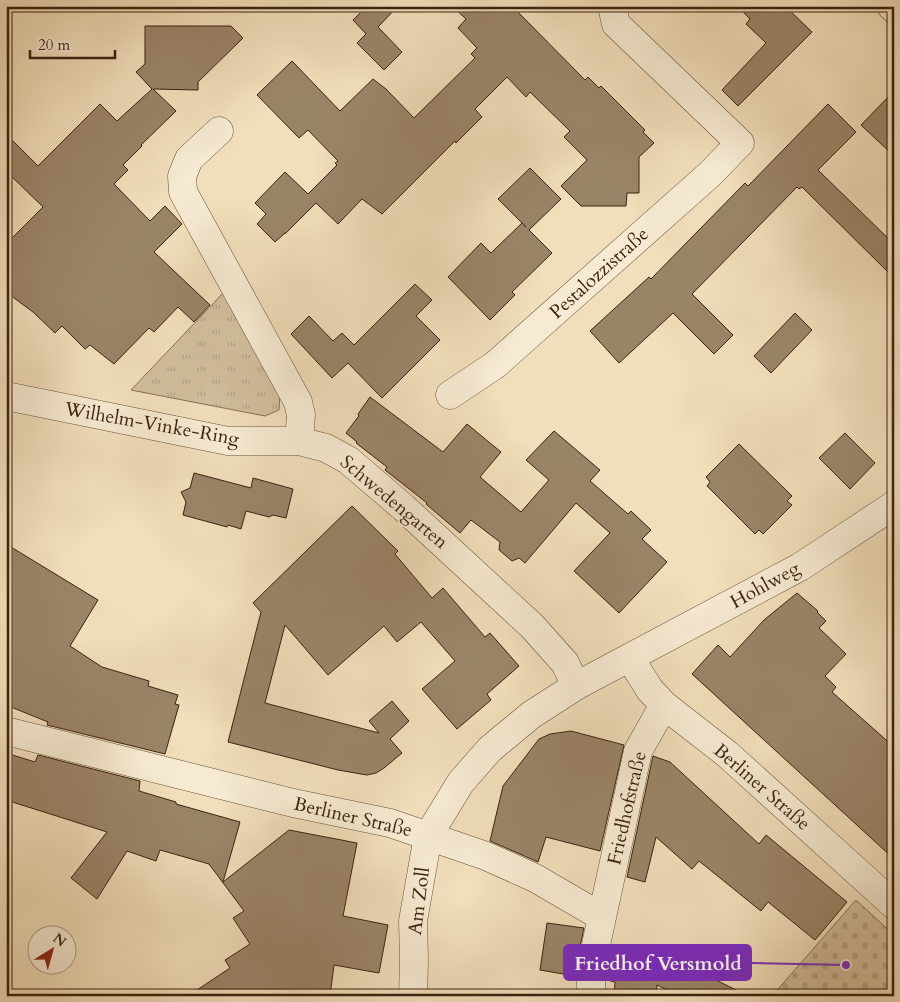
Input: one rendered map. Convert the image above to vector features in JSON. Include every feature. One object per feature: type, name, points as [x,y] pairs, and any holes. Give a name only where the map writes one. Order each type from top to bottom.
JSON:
[{"type":"main road","points":[[891,6],[894,9]]},
{"type":"street","name":"Pestalozzistraße","points":[[450,395],[495,365],[710,174],[740,143],[616,24],[612,6]]},
{"type":"street","points":[[219,131],[189,160],[182,176],[183,192],[298,402],[301,415],[298,441]]},
{"type":"street","name":"Wilhelm-Vinke-Ring","points":[[6,396],[228,441],[298,441]]},
{"type":"street","name":"Schwedengarten","points":[[298,441],[326,448],[348,460],[404,508],[532,626],[565,663],[576,686]]},
{"type":"street","name":"Hohlweg","points":[[631,657],[800,567],[894,505]]},
{"type":"street","name":"Berliner Straße","points":[[6,731],[293,803],[390,823],[428,836],[461,782],[490,749],[531,715],[576,686],[631,657],[650,690],[664,705],[727,754],[894,905]]},
{"type":"street","name":"Friedhofstraße","points":[[591,996],[591,968],[638,752],[664,705]]},
{"type":"street","points":[[428,836],[486,856],[536,878],[602,916]]},
{"type":"street","name":"Am Zoll","points":[[413,996],[413,922],[428,836]]},
{"type":"green space","points":[[225,291],[280,393],[279,410],[265,416],[131,390]]},
{"type":"green space","points":[[856,900],[894,935],[894,996],[772,996]]},
{"type":"building","points":[[367,6],[398,6],[378,27],[402,52],[384,70],[357,43],[366,34],[353,20]]},
{"type":"building","points":[[452,6],[512,6],[585,80],[588,77],[599,88],[601,86],[645,130],[643,132],[654,143],[639,157],[639,193],[627,193],[626,206],[581,206],[561,186],[587,160],[564,137],[570,131],[530,92],[526,97],[507,77],[475,109],[482,117],[456,143],[455,141],[382,214],[362,199],[338,224],[316,203],[275,242],[257,224],[266,214],[255,203],[285,172],[308,194],[337,165],[335,163],[338,161],[308,130],[299,138],[257,95],[292,61],[340,111],[373,79],[386,89],[414,118],[475,58],[471,54],[477,48],[458,28],[466,19]]},
{"type":"building","points":[[737,6],[785,6],[812,32],[738,106],[722,90],[766,43],[746,24],[750,19]]},
{"type":"building","points":[[145,26],[231,26],[243,38],[198,82],[198,90],[153,89],[176,111],[123,165],[128,170],[114,184],[150,221],[165,206],[182,224],[154,252],[210,305],[194,322],[178,307],[154,332],[149,328],[114,364],[90,345],[85,349],[62,326],[55,333],[33,312],[6,292],[6,244],[43,207],[6,171],[6,134],[38,166],[100,104],[117,121],[152,89],[136,72],[145,64]]},
{"type":"building","points":[[894,91],[894,156],[861,125]]},
{"type":"building","points":[[828,104],[856,132],[818,170],[894,244],[894,278],[802,187],[799,189],[797,187],[692,294],[733,335],[714,354],[673,313],[619,363],[590,331],[649,277],[651,279],[745,183],[748,186]]},
{"type":"building","points":[[530,168],[561,199],[529,230],[552,253],[512,292],[515,295],[490,320],[448,277],[481,243],[491,253],[522,223],[498,199]]},
{"type":"building","points":[[415,284],[432,300],[416,316],[440,340],[382,398],[348,363],[332,378],[291,334],[309,316],[333,341],[342,333],[354,345]]},
{"type":"building","points":[[795,313],[812,330],[771,373],[754,356]]},
{"type":"building","points":[[370,397],[443,452],[467,424],[501,452],[480,477],[521,512],[549,480],[526,460],[554,431],[600,470],[590,481],[628,514],[631,511],[651,530],[642,539],[667,562],[619,613],[574,571],[610,533],[576,503],[525,563],[519,558],[512,561],[499,550],[500,542],[471,520],[460,533],[427,503],[385,470],[387,467],[346,433]]},
{"type":"building","points":[[845,433],[875,463],[850,489],[819,458]]},
{"type":"building","points":[[739,444],[792,496],[787,501],[792,505],[763,534],[759,530],[755,534],[707,486],[710,482],[706,477]]},
{"type":"building","points":[[194,473],[251,488],[253,478],[293,489],[286,518],[273,515],[269,517],[246,511],[241,529],[183,515],[186,502],[181,492],[190,488]]},
{"type":"building","points":[[352,506],[398,551],[395,554],[432,598],[443,588],[485,637],[490,633],[519,666],[487,694],[491,700],[457,729],[422,689],[455,661],[421,622],[397,642],[384,626],[328,675],[285,625],[265,703],[379,733],[369,721],[392,701],[409,721],[390,739],[402,753],[384,768],[376,773],[367,775],[338,770],[228,742],[261,612],[253,603]]},
{"type":"building","points":[[6,544],[98,600],[70,646],[102,667],[149,681],[148,686],[178,695],[175,704],[179,705],[165,754],[47,725],[48,722],[6,705]]},
{"type":"building","points":[[797,593],[818,611],[826,621],[819,628],[846,654],[825,676],[836,687],[832,692],[894,747],[894,859],[692,674],[718,645],[730,657],[764,620]]},
{"type":"building","points":[[571,731],[624,745],[600,851],[546,837],[538,862],[490,841],[503,786],[539,739],[550,734]]},
{"type":"building","points":[[6,753],[35,762],[38,755],[140,781],[139,791],[176,802],[176,804],[240,822],[223,882],[289,830],[357,843],[343,916],[388,925],[379,973],[334,965],[330,996],[188,996],[230,968],[225,960],[250,944],[233,918],[244,911],[209,864],[160,850],[156,861],[127,851],[97,899],[71,878],[107,832],[6,800]]},
{"type":"building","points":[[653,756],[670,762],[759,844],[766,835],[847,902],[815,940],[768,902],[761,911],[699,861],[692,869],[656,837],[645,882],[627,877]]},
{"type":"building","points":[[547,923],[584,928],[575,976],[540,970]]},
{"type":"building","points":[[664,954],[748,996],[680,996],[657,985],[656,996],[614,996],[615,982],[607,980],[609,959],[659,963]]},
{"type":"place","name":"Friedhof Versmold","points":[[846,965]]}]
